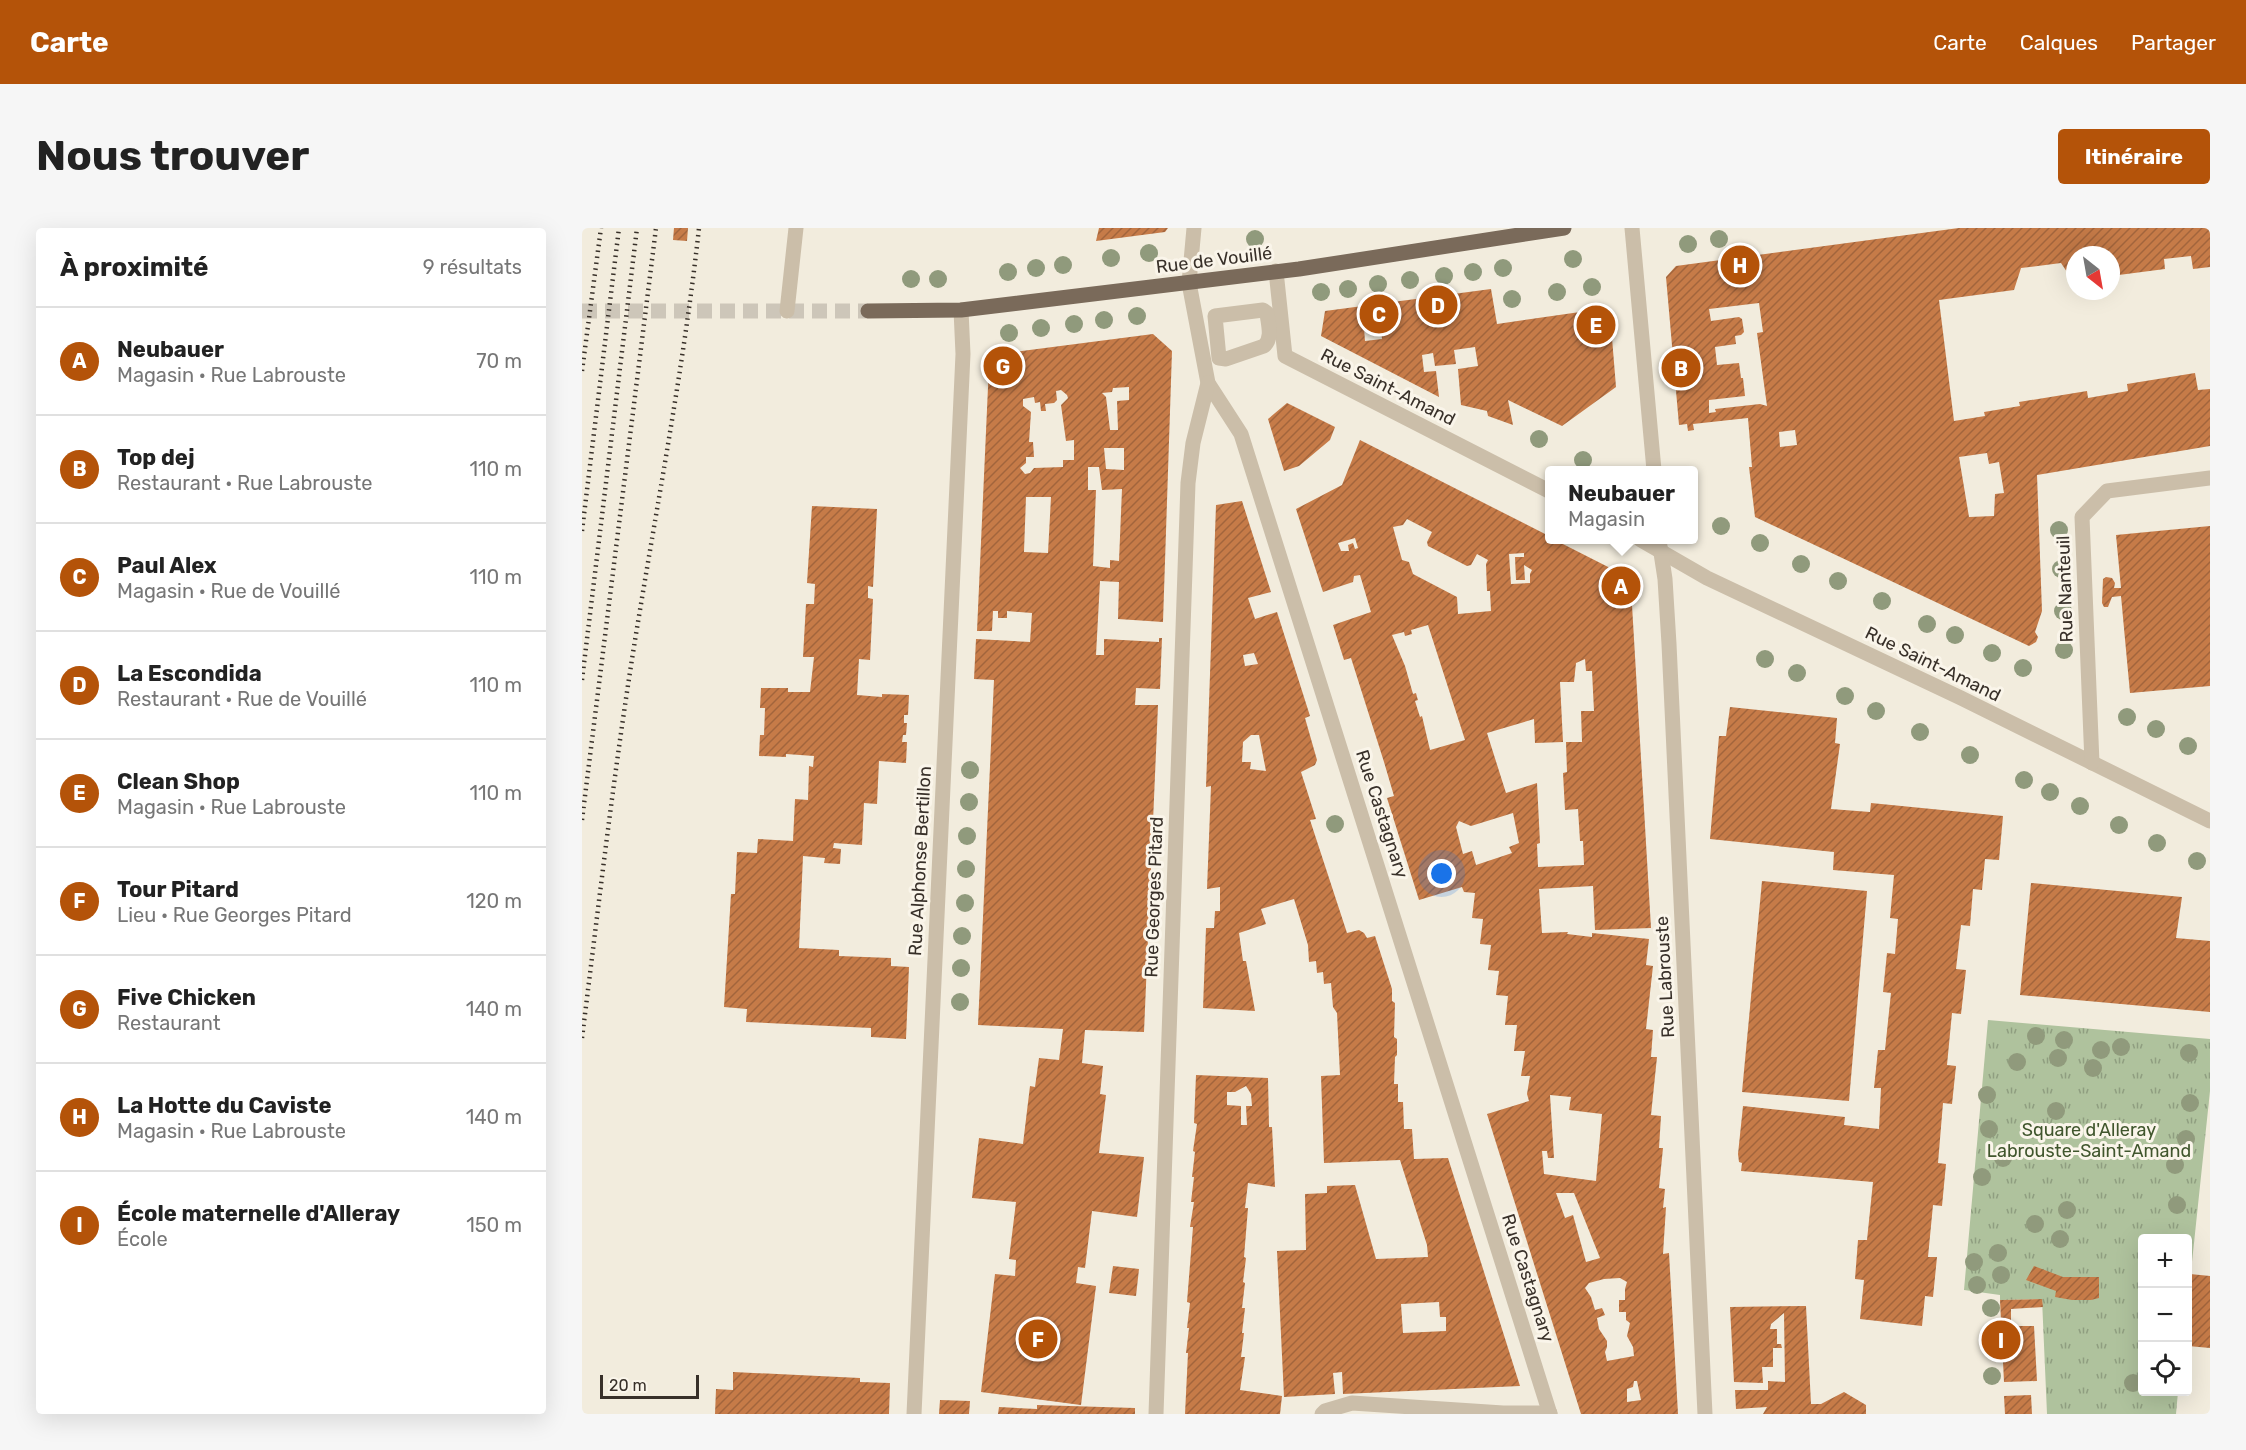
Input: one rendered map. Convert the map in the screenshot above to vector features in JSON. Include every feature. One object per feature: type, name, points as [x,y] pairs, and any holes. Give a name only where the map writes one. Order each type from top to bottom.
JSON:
[{"type":"main road","name":"Rue de Vouillé","points":[[868,311],[961,310],[1189,283],[1347,262],[1564,228]]},
{"type":"street","points":[[787,311],[796,228]]},
{"type":"street","name":"Rue Castagnary","points":[[1194,228],[1189,283],[1208,383],[1241,435],[1550,1413]]},
{"type":"street","points":[[1632,228],[1654,466]]},
{"type":"street","name":"Rue Saint-Amand","points":[[1276,271],[1285,356],[1545,489]]},
{"type":"street","name":"Rue Alphonse Bertillon","points":[[914,1414],[963,354],[961,310]]},
{"type":"street","name":"Rue Georges Pitard","points":[[1156,1414],[1188,483],[1193,443],[1208,383]]},
{"type":"street","name":"Rue Nanteuil","points":[[2092,763],[2082,517],[2107,491],[2210,478]]},
{"type":"street","name":"Rue Saint-Amand","points":[[1660,545],[1707,578],[1961,698],[2210,821]]},
{"type":"street","name":"Rue Labrouste","points":[[1660,545],[1665,579],[1669,644],[1705,1414]]},
{"type":"street","points":[[1322,1414],[1352,1403],[1503,1413],[1550,1413]]},
{"type":"green space","name":"Square d'Alleray Labrouste-Saint-Amand","points":[[1988,1020],[2210,1039],[2210,1091],[2192,1262],[2192,1234],[2138,1234],[2138,1396],[2178,1396],[2176,1414],[2047,1414],[2042,1299],[2000,1300],[2000,1295],[1964,1290]]},
{"type":"building","points":[[674,228],[688,228],[687,241],[673,240]]},
{"type":"building","points":[[1099,228],[1168,228],[1165,232],[1096,241]]},
{"type":"building","points":[[1959,228],[2210,228],[2210,267],[2193,269],[2191,256],[2164,259],[2165,269],[2120,275],[2120,246],[2066,246],[2066,270],[2061,263],[2021,268],[2014,290],[1939,300],[1954,421],[1985,416],[1984,412],[2020,406],[2019,402],[2087,391],[2088,398],[2128,391],[2127,384],[2195,373],[2198,390],[2210,389],[2210,446],[2037,475],[2042,611],[2035,632],[2038,637],[2036,642],[2029,646],[1755,517],[1749,467],[1752,467],[1748,418],[1693,424],[1694,430],[1688,431],[1687,424],[1679,425],[1666,277],[1676,266]],"holes":[[[1759,303],[1763,332],[1757,333],[1767,406],[1760,404],[1715,409],[1716,412],[1709,413],[1709,400],[1745,396],[1739,363],[1717,365],[1715,347],[1736,344],[1735,336],[1744,332],[1742,319],[1739,317],[1711,321],[1709,309]],[[1795,430],[1797,445],[1780,447],[1779,432]],[[1987,453],[1989,464],[1999,462],[2004,493],[1995,494],[1994,516],[1969,517],[1959,457]]]},
{"type":"building","points":[[1491,289],[1497,324],[1580,312],[1612,338],[1616,387],[1562,426],[1508,400],[1513,425],[1488,416],[1487,411],[1461,405],[1458,369],[1478,366],[1475,347],[1454,350],[1456,364],[1435,366],[1433,353],[1422,355],[1424,372],[1436,371],[1439,397],[1321,336],[1325,311]],"holes":[[[1377,327],[1381,330],[1382,339],[1365,341],[1364,328]]]},
{"type":"building","points":[[1153,334],[1172,351],[1163,622],[1118,619],[1119,582],[1100,581],[1096,655],[1104,655],[1104,639],[1159,642],[1159,638],[1162,638],[1160,689],[1136,688],[1135,705],[1158,705],[1144,1032],[1085,1030],[1082,1063],[1103,1066],[1100,1094],[1106,1095],[1099,1153],[1144,1157],[1137,1217],[1092,1211],[1085,1268],[1078,1267],[1076,1283],[1096,1286],[1081,1405],[981,1392],[995,1274],[1015,1276],[1016,1260],[1009,1259],[1016,1202],[972,1198],[979,1138],[1023,1144],[1030,1086],[1035,1087],[1039,1058],[1059,1060],[1063,1029],[978,1025],[994,680],[974,679],[976,639],[1030,642],[1032,613],[1007,611],[1007,618],[998,618],[998,611],[993,611],[992,631],[977,631],[989,365],[999,354]],"holes":[[[1129,387],[1129,400],[1117,401],[1118,430],[1110,430],[1106,397],[1102,393],[1112,392],[1113,388]],[[1061,390],[1068,398],[1061,405],[1066,441],[1074,440],[1074,460],[1063,460],[1063,467],[1034,468],[1030,473],[1025,474],[1020,468],[1026,463],[1026,457],[1034,457],[1033,442],[1029,442],[1031,412],[1023,406],[1023,399],[1034,397],[1035,403],[1040,402],[1041,411],[1046,411],[1045,404],[1054,403],[1057,400],[1056,391]],[[1104,448],[1124,448],[1124,470],[1106,469]],[[1088,467],[1099,467],[1102,490],[1122,489],[1119,561],[1110,560],[1110,568],[1093,566],[1096,490],[1088,490]],[[1026,497],[1051,497],[1048,553],[1024,552]]]},
{"type":"building","points":[[1287,403],[1335,427],[1330,440],[1299,466],[1284,471],[1268,419]]},
{"type":"building","points":[[1360,440],[1545,534],[1545,544],[1563,544],[1618,572],[1626,578],[1631,588],[1651,928],[1595,930],[1593,886],[1539,889],[1542,933],[1568,932],[1567,934],[1592,937],[1592,933],[1649,939],[1646,965],[1653,966],[1646,1029],[1653,1030],[1651,1057],[1657,1057],[1651,1115],[1661,1116],[1659,1148],[1663,1148],[1659,1188],[1665,1189],[1663,1254],[1669,1253],[1678,1414],[1581,1414],[1487,1114],[1529,1101],[1527,1094],[1530,1076],[1521,1076],[1525,1051],[1514,1051],[1517,1025],[1505,1025],[1508,996],[1496,995],[1499,971],[1488,970],[1491,945],[1480,944],[1483,919],[1472,918],[1475,893],[1464,892],[1462,887],[1419,900],[1387,798],[1394,796],[1384,762],[1351,658],[1344,660],[1333,625],[1371,612],[1360,575],[1354,576],[1353,582],[1323,592],[1296,509],[1342,485]],"holes":[[[1407,519],[1432,532],[1427,542],[1428,546],[1467,566],[1471,565],[1477,554],[1488,560],[1486,564],[1487,591],[1490,591],[1491,611],[1458,614],[1457,597],[1413,574],[1409,562],[1402,560],[1393,527],[1403,525]],[[1355,538],[1358,548],[1355,549],[1353,543],[1348,545],[1349,551],[1341,551],[1338,543]],[[1524,553],[1524,557],[1515,557],[1516,580],[1525,580],[1524,565],[1532,570],[1530,583],[1511,584],[1509,554]],[[1428,625],[1465,740],[1430,750],[1422,716],[1420,717],[1415,701],[1418,700],[1416,693],[1413,694],[1405,666],[1392,635],[1404,632],[1405,636],[1412,634],[1411,630]],[[1585,659],[1586,671],[1592,671],[1594,711],[1581,711],[1582,742],[1566,742],[1567,772],[1563,773],[1565,810],[1578,809],[1584,865],[1538,867],[1537,844],[1540,843],[1537,783],[1506,793],[1487,733],[1534,719],[1535,743],[1563,742],[1560,682],[1574,682],[1576,663]],[[1513,813],[1519,843],[1509,847],[1512,853],[1476,865],[1472,851],[1463,854],[1456,827],[1459,821],[1471,826]],[[1550,1095],[1571,1097],[1569,1110],[1602,1114],[1596,1181],[1544,1174],[1542,1151],[1547,1151],[1548,1158],[1554,1158]],[[1556,1193],[1574,1193],[1600,1258],[1586,1262],[1573,1215],[1565,1218]],[[1620,1278],[1627,1282],[1625,1300],[1619,1300],[1619,1312],[1626,1312],[1626,1320],[1630,1323],[1627,1336],[1633,1347],[1634,1356],[1607,1361],[1605,1352],[1607,1341],[1599,1329],[1597,1318],[1605,1315],[1602,1308],[1595,1310],[1585,1288],[1589,1283]],[[1634,1381],[1637,1381],[1641,1400],[1627,1402],[1627,1389],[1633,1387]]]},
{"type":"building","points":[[1242,501],[1271,592],[1248,598],[1255,619],[1277,612],[1310,716],[1305,718],[1317,760],[1315,765],[1301,772],[1316,819],[1310,820],[1347,933],[1359,930],[1367,938],[1375,936],[1392,989],[1392,1001],[1395,1003],[1394,1037],[1397,1039],[1394,1084],[1398,1084],[1398,1102],[1403,1102],[1404,1129],[1412,1129],[1414,1159],[1448,1158],[1520,1386],[1343,1394],[1342,1372],[1333,1373],[1335,1394],[1284,1397],[1277,1251],[1306,1250],[1305,1194],[1327,1193],[1327,1186],[1355,1185],[1376,1259],[1428,1257],[1427,1245],[1400,1160],[1324,1163],[1321,1076],[1340,1075],[1337,1013],[1333,1007],[1331,983],[1324,984],[1323,972],[1317,973],[1316,961],[1309,962],[1308,945],[1294,899],[1261,909],[1266,924],[1239,933],[1255,1011],[1203,1008],[1206,928],[1214,928],[1215,911],[1220,911],[1220,887],[1207,889],[1211,786],[1206,787],[1216,505]],"holes":[[[1254,653],[1258,664],[1245,666],[1243,655]],[[1251,735],[1259,735],[1266,771],[1250,769],[1251,762],[1242,762],[1243,742]],[[1439,1302],[1440,1317],[1446,1317],[1446,1331],[1403,1333],[1401,1304]]]},
{"type":"building","points":[[812,506],[877,509],[873,587],[868,586],[868,598],[873,599],[870,660],[859,659],[857,695],[882,697],[882,694],[909,695],[908,715],[904,715],[904,723],[907,723],[906,735],[903,735],[902,742],[907,742],[906,763],[879,761],[877,804],[864,803],[862,845],[834,843],[833,848],[841,849],[840,864],[824,863],[825,858],[803,856],[799,948],[839,950],[839,956],[891,958],[891,966],[909,967],[906,1039],[871,1037],[871,1028],[746,1022],[747,1009],[724,1007],[731,894],[735,894],[737,852],[757,853],[758,839],[793,841],[795,799],[808,800],[809,766],[813,767],[814,756],[786,754],[786,757],[759,756],[760,735],[764,735],[765,708],[760,708],[761,688],[788,688],[788,692],[810,692],[814,657],[803,657],[806,604],[814,604],[815,584],[807,583]]},
{"type":"building","points":[[2210,526],[2210,686],[2130,693],[2121,596],[2112,597],[2108,607],[2104,607],[2102,603],[2103,579],[2112,578],[2115,583],[2114,588],[2121,588],[2116,535]]},
{"type":"building","points":[[1730,707],[1837,718],[1835,743],[1840,744],[1831,809],[1870,812],[1871,803],[2003,816],[1999,860],[1985,859],[1982,890],[1973,889],[1970,926],[1961,925],[1956,969],[1966,970],[1961,1014],[1952,1013],[1947,1065],[1956,1066],[1952,1104],[1943,1103],[1938,1163],[1946,1164],[1942,1206],[1933,1205],[1928,1257],[1937,1257],[1933,1297],[1925,1296],[1922,1326],[1860,1319],[1864,1280],[1855,1279],[1858,1240],[1867,1240],[1873,1182],[1741,1171],[1742,1163],[1739,1162],[1738,1154],[1743,1106],[1845,1117],[1844,1125],[1879,1129],[1881,1088],[1874,1088],[1878,1050],[1885,1050],[1891,993],[1883,992],[1887,953],[1895,954],[1898,919],[1890,918],[1894,875],[1833,870],[1834,852],[1710,839],[1719,736],[1726,736]]},
{"type":"building","points":[[1762,881],[1867,891],[1849,1101],[1742,1092]]},
{"type":"building","points":[[2031,883],[2182,897],[2176,938],[2210,941],[2210,1012],[2020,995]]},
{"type":"building","points":[[1196,1075],[1268,1078],[1269,1127],[1272,1127],[1275,1187],[1248,1183],[1242,1308],[1245,1308],[1242,1333],[1244,1333],[1241,1357],[1245,1357],[1240,1390],[1282,1396],[1280,1414],[1185,1414],[1188,1353],[1186,1353],[1189,1328],[1187,1328],[1190,1303],[1187,1302],[1193,1227],[1190,1227],[1194,1202],[1191,1202],[1195,1152],[1193,1151],[1197,1124],[1194,1123]],"holes":[[[1246,1086],[1251,1094],[1252,1106],[1246,1106],[1247,1125],[1241,1125],[1241,1106],[1227,1105],[1227,1092],[1235,1092]]]},
{"type":"building","points":[[1113,1266],[1139,1269],[1136,1296],[1109,1293]]},
{"type":"building","points":[[2034,1266],[2063,1277],[2099,1277],[2099,1298],[2072,1300],[2055,1297],[2056,1291],[2026,1280]]},
{"type":"building","points":[[2192,1274],[2210,1276],[2210,1348],[2192,1346]]},
{"type":"building","points":[[2042,1299],[2043,1307],[2011,1309],[2011,1326],[2034,1326],[2037,1381],[2004,1382],[2000,1300]]},
{"type":"building","points":[[1806,1306],[1811,1404],[1821,1404],[1844,1392],[1866,1405],[1866,1414],[1763,1414],[1767,1407],[1736,1409],[1735,1390],[1768,1390],[1768,1381],[1785,1382],[1784,1313],[1771,1324],[1770,1329],[1777,1329],[1777,1344],[1781,1344],[1782,1348],[1773,1348],[1773,1367],[1762,1367],[1763,1383],[1734,1382],[1730,1307]]},
{"type":"building","points":[[733,1372],[860,1378],[860,1382],[890,1383],[889,1414],[715,1414],[716,1389],[733,1390]]},
{"type":"building","points":[[2031,1395],[2032,1414],[2005,1414],[2004,1396]]},
{"type":"building","points":[[940,1400],[970,1401],[969,1414],[939,1414]]},
{"type":"building","points":[[1037,1405],[1135,1408],[1135,1414],[998,1414],[999,1407],[1037,1409]]},
{"type":"tunnel","points":[[582,311],[868,311]]},
{"type":"railway","points":[[582,371],[601,228]]},
{"type":"railway","points":[[582,531],[619,228]]},
{"type":"railway","points":[[582,680],[637,228]]},
{"type":"railway","points":[[582,820],[656,228]]},
{"type":"railway","points":[[582,1038],[623,717],[680,372],[699,228]]},
{"type":"place","name":"La Hotte du Caviste","points":[[1740,265]]},
{"type":"place","name":"La Escondida","points":[[1438,305]]},
{"type":"place","name":"Paul Alex","points":[[1379,314]]},
{"type":"place","name":"Clean Shop","points":[[1596,325]]},
{"type":"place","name":"Five Chicken","points":[[1003,366]]},
{"type":"place","name":"Top dej","points":[[1681,368]]},
{"type":"place","name":"Neubauer","points":[[1621,586]]},
{"type":"place","name":"Tour Pitard","points":[[1038,1339]]},
{"type":"place","name":"École maternelle d'Alleray","points":[[2001,1340]]}]
